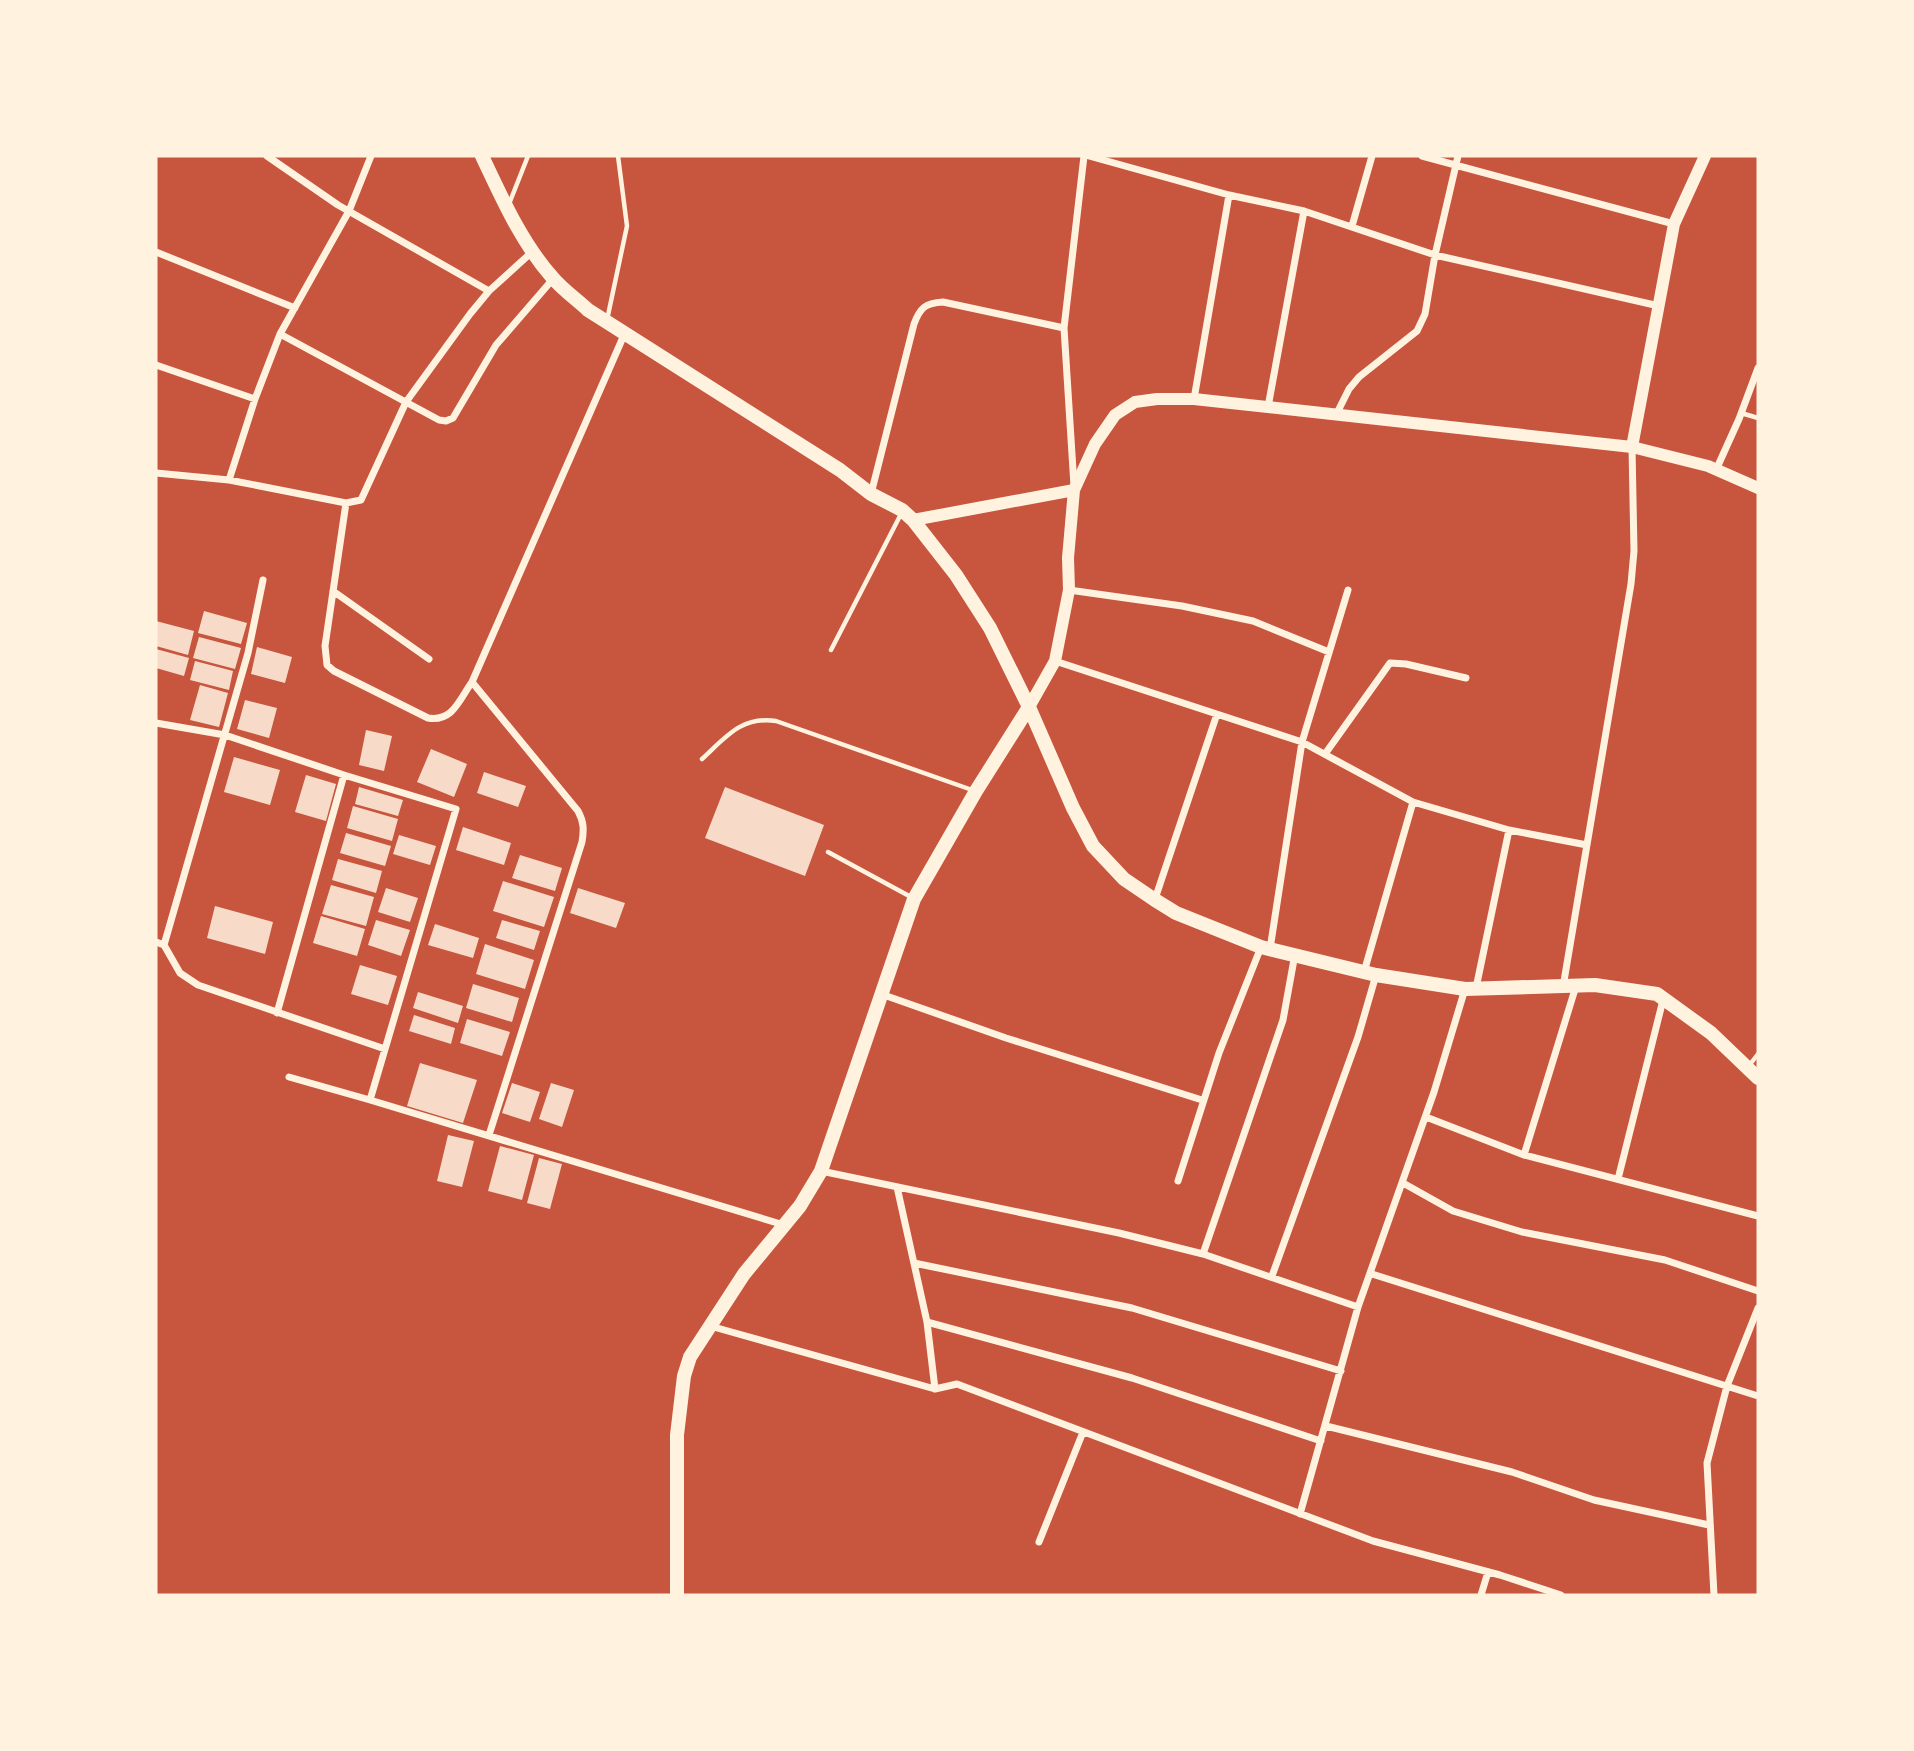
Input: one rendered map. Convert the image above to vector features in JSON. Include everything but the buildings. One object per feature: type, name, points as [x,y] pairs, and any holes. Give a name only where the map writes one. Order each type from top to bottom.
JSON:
[{"type":"main road","points":[[482,156],[507,209],[532,251],[553,279],[624,335],[908,515],[956,575],[990,628],[1029,707],[1073,808],[1093,845],[1124,879],[1176,913],[1266,948],[1370,973],[1470,989],[1595,985],[1628,988],[1657,995],[1711,1033],[1753,1073]]},
{"type":"main road","points":[[677,1595],[677,1435],[684,1376],[690,1357],[744,1274],[800,1206],[821,1171],[914,899],[976,791],[1029,707]]},
{"type":"street","points":[[267,156],[349,211],[489,291]]},
{"type":"street","points":[[229,480],[255,399],[280,334],[349,211],[370,156]]},
{"type":"street","points":[[1029,707],[1055,661],[1069,590],[1068,558],[1074,490],[1064,328],[1086,156],[1229,195],[1304,211],[1435,255],[1659,306]]},
{"type":"street","points":[[1352,226],[1372,156]]},
{"type":"street","points":[[1423,156],[1674,224]]},
{"type":"street","points":[[1337,413],[1349,389],[1359,377],[1418,331],[1425,314],[1435,255],[1458,156]]},
{"type":"street","points":[[1524,1155],[1569,986],[1587,845],[1631,584],[1634,551],[1632,447],[1674,224],[1705,156]]},
{"type":"street","points":[[1195,399],[1229,195]]},
{"type":"street","points":[[1268,407],[1304,211]]},
{"type":"street","points":[[156,473],[229,480],[346,503],[361,500],[407,402],[489,291],[532,251]]},
{"type":"street","points":[[156,252],[295,308]]},
{"type":"street","points":[[280,334],[439,420],[453,418],[496,345],[553,279]]},
{"type":"street","points":[[871,494],[920,309],[929,303],[943,302],[1064,328]]},
{"type":"street","points":[[346,503],[325,655],[327,665],[428,718],[444,718],[472,682],[624,335]]},
{"type":"street","points":[[156,365],[255,399]]},
{"type":"street","points":[[1716,470],[1758,368]]},
{"type":"street","points":[[1074,490],[1095,444],[1115,415],[1135,402],[1157,399],[1195,399],[1337,413],[1632,447],[1716,470],[1758,488]]},
{"type":"street","points":[[908,515],[1074,490]]},
{"type":"street","points":[[263,580],[248,653],[225,735],[160,943],[180,973],[198,985],[385,1048]]},
{"type":"street","points":[[1069,590],[1230,615],[1253,621],[1329,652]]},
{"type":"street","points":[[1178,1181],[1202,1100],[1266,948],[1303,742],[1348,590]]},
{"type":"street","points":[[333,591],[429,659]]},
{"type":"street","points":[[1055,661],[1303,742],[1413,802],[1509,830],[1587,845]]},
{"type":"street","points":[[1325,754],[1390,663],[1406,664],[1466,678]]},
{"type":"street","points":[[472,682],[578,811],[584,828],[582,842],[489,1135]]},
{"type":"street","points":[[1155,900],[1217,714]]},
{"type":"street","points":[[156,723],[225,735],[456,809],[370,1100]]},
{"type":"street","points":[[277,1013],[344,775]]},
{"type":"street","points":[[1272,1276],[1358,1037],[1370,973],[1413,802]]},
{"type":"street","points":[[1300,1514],[1358,1307],[1372,1274],[1470,989],[1509,830]]},
{"type":"street","points":[[1202,1254],[1281,1029],[1295,954]]},
{"type":"street","points":[[881,994],[1006,1038],[1202,1100]]},
{"type":"street","points":[[1618,1179],[1664,999]]},
{"type":"street","points":[[289,1077],[784,1225]]},
{"type":"street","points":[[1426,1117],[1524,1155],[1758,1216]]},
{"type":"street","points":[[821,1171],[1119,1233],[1202,1254],[1358,1307]]},
{"type":"street","points":[[1403,1184],[1453,1211],[1522,1232],[1665,1260],[1758,1291]]},
{"type":"street","points":[[897,1187],[927,1322],[935,1389]]},
{"type":"street","points":[[914,1263],[1132,1308],[1341,1371]]},
{"type":"street","points":[[1372,1274],[1758,1396]]},
{"type":"street","points":[[1714,1595],[1707,1463],[1727,1386],[1758,1308]]},
{"type":"street","points":[[927,1322],[1132,1378],[1321,1441]]},
{"type":"street","points":[[710,1326],[935,1389],[957,1384],[1373,1541],[1561,1595]]},
{"type":"street","points":[[1326,1426],[1512,1472],[1594,1500],[1709,1525]]},
{"type":"street","points":[[1039,1542],[1083,1432]]},
{"type":"street","points":[[1481,1595],[1488,1572]]},
{"type":"lane","points":[[507,209],[528,156]]},
{"type":"lane","points":[[607,323],[627,226],[618,156]]},
{"type":"lane","points":[[1741,413],[1758,418]]},
{"type":"lane","points":[[831,650],[908,515]]},
{"type":"lane","points":[[702,759],[733,730],[748,722],[776,721],[976,791]]},
{"type":"lane","points":[[828,852],[914,899]]},
{"type":"lane","points":[[1753,1073],[1758,1054]]}]
